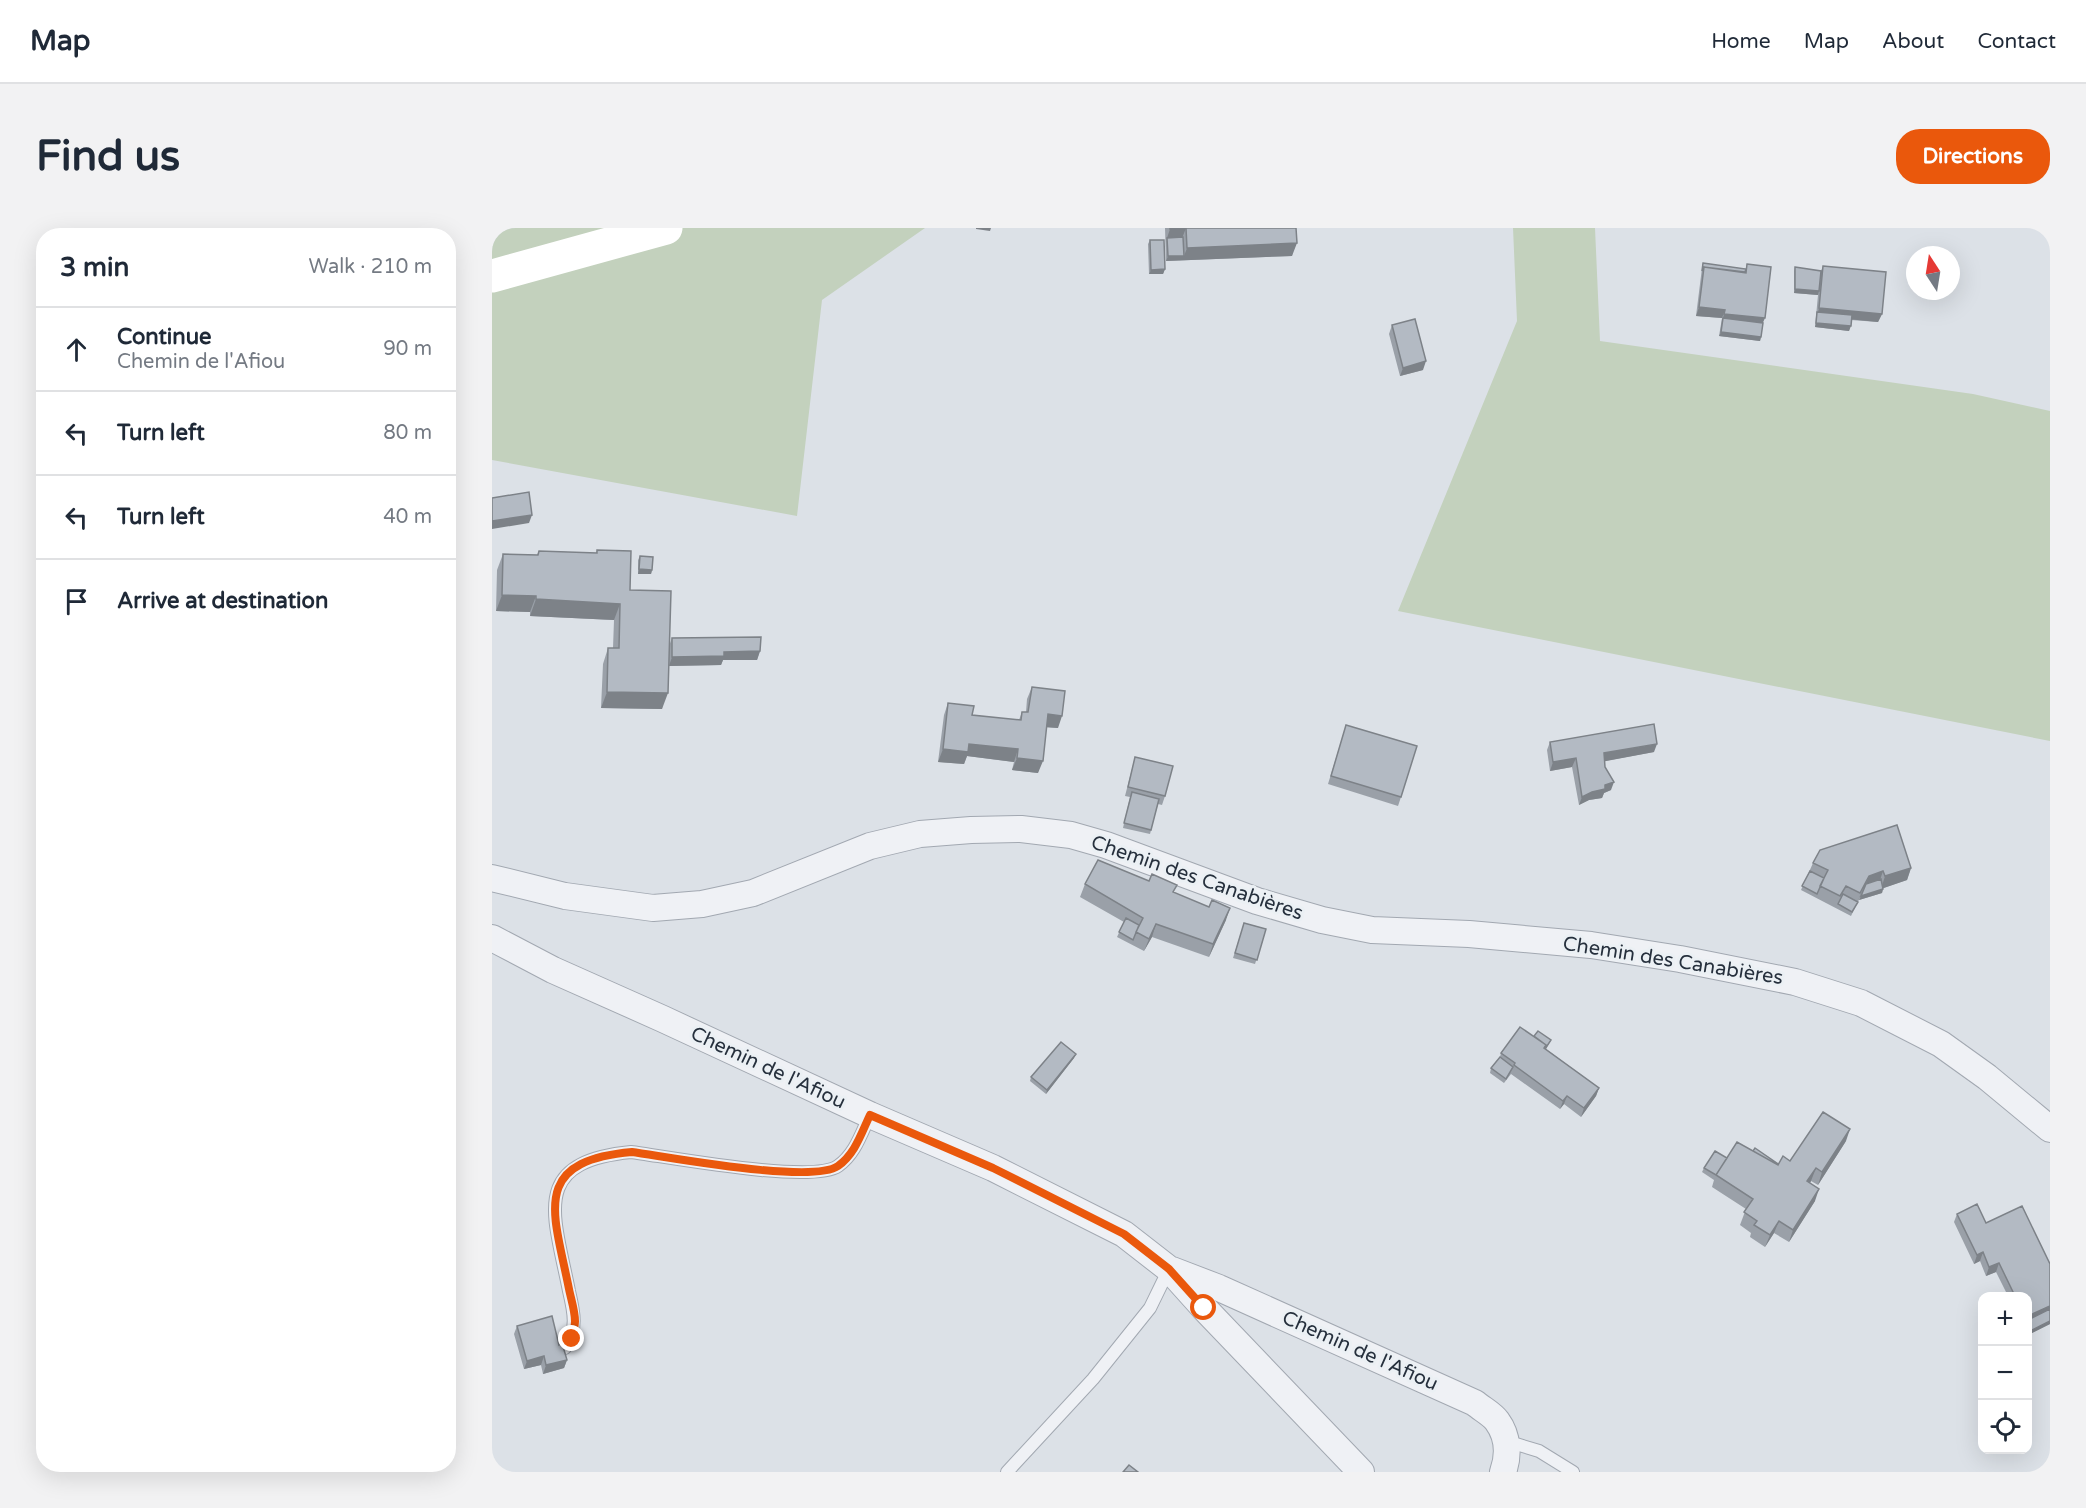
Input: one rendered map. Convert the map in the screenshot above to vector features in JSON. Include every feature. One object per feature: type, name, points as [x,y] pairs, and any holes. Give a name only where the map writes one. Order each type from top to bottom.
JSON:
[{"type":"street","points":[[492,276],[666,228]]},
{"type":"street","name":"Chemin des Canabières","points":[[492,878],[565,896],[653,908],[702,904],[753,893],[870,846],[920,834],[1022,829],[1071,836],[1106,844],[1257,902],[1322,920],[1372,930],[1468,934],[1591,945],[1680,959],[1795,982],[1861,1003],[1941,1044],[1987,1077],[2050,1129]]},
{"type":"street","name":"Chemin de l'Afiou","points":[[492,938],[553,970],[870,1115],[993,1168],[1124,1234],[1169,1269],[1361,1472]]},
{"type":"street","name":"Chemin de l'Afiou","points":[[1169,1269],[1219,1288],[1475,1403],[1497,1420],[1506,1441]]},
{"type":"street","points":[[1503,1472],[1507,1462],[1506,1441]]},
{"type":"lane","points":[[565,1348],[572,1339],[575,1319],[555,1220],[559,1184],[569,1171],[585,1161],[607,1154],[632,1152],[787,1173],[819,1172],[836,1167],[852,1153],[870,1115]]},
{"type":"lane","points":[[1007,1472],[1100,1370],[1150,1308],[1169,1269]]},
{"type":"lane","points":[[1506,1441],[1539,1451],[1573,1472]]},
{"type":"green space","points":[[492,228],[925,228],[822,300],[797,516],[492,460]]},
{"type":"green space","points":[[1513,228],[1595,228],[1600,341],[1973,394],[2050,411],[2050,741],[1398,611],[1517,321]]},
{"type":"building","points":[[1186,228],[1296,228],[1297,243],[1187,248]]},
{"type":"building","points":[[1183,237],[1184,256],[1168,256],[1167,238]]},
{"type":"building","points":[[1150,240],[1164,240],[1165,269],[1151,270]]},
{"type":"building","points":[[1703,263],[1746,269],[1745,272],[1704,267],[1702,271]]},
{"type":"building","points":[[1747,264],[1771,267],[1765,318],[1724,314],[1725,310],[1699,307],[1704,267],[1746,273]]},
{"type":"building","points":[[1823,266],[1886,272],[1882,314],[1819,308]]},
{"type":"building","points":[[1795,267],[1821,271],[1819,291],[1795,289]]},
{"type":"building","points":[[1817,312],[1852,315],[1851,326],[1816,323]]},
{"type":"building","points":[[1723,318],[1763,323],[1761,337],[1721,332]]},
{"type":"building","points":[[1415,319],[1426,361],[1403,368],[1392,325]]},
{"type":"building","points":[[529,492],[532,515],[492,521],[492,498]]},
{"type":"building","points":[[597,550],[631,551],[630,590],[671,591],[668,693],[607,692],[608,648],[619,648],[620,604],[502,595],[503,554],[538,555],[539,551],[597,553]]},
{"type":"building","points":[[640,556],[653,557],[652,570],[639,569]]},
{"type":"building","points":[[761,637],[760,651],[724,652],[724,656],[672,657],[672,638]]},
{"type":"building","points":[[1032,687],[1065,691],[1062,716],[1048,714],[1043,761],[1017,758],[1018,749],[969,744],[968,752],[943,749],[948,703],[974,706],[972,715],[1021,720],[1022,712],[1028,712]]},
{"type":"building","points":[[1654,724],[1657,744],[1604,753],[1605,767],[1614,782],[1605,785],[1605,789],[1582,797],[1576,758],[1553,762],[1550,742]]},
{"type":"building","points":[[1346,725],[1417,746],[1401,797],[1331,776]]},
{"type":"building","points":[[1135,757],[1173,766],[1165,796],[1128,787]]},
{"type":"building","points":[[1132,792],[1159,799],[1151,830],[1124,823]]},
{"type":"building","points":[[1897,825],[1911,868],[1885,876],[1883,871],[1869,876],[1860,893],[1846,886],[1840,896],[1820,886],[1828,870],[1813,863],[1820,850]]},
{"type":"building","points":[[1098,860],[1149,881],[1152,874],[1177,885],[1173,892],[1209,907],[1212,900],[1230,908],[1213,944],[1156,924],[1149,939],[1136,932],[1143,918],[1085,884]]},
{"type":"building","points":[[1810,871],[1824,878],[1817,894],[1802,886]]},
{"type":"building","points":[[1881,879],[1883,889],[1861,896],[1866,884]]},
{"type":"building","points":[[1843,894],[1858,902],[1852,912],[1838,904]]},
{"type":"building","points":[[1126,918],[1139,925],[1133,940],[1119,932]]},
{"type":"building","points":[[1244,923],[1266,929],[1257,960],[1235,953]]},
{"type":"building","points":[[1520,1027],[1546,1045],[1544,1048],[1599,1088],[1584,1108],[1567,1096],[1563,1101],[1501,1053]]},
{"type":"building","points":[[1538,1031],[1551,1040],[1545,1049],[1546,1045],[1534,1036]]},
{"type":"building","points":[[1061,1042],[1076,1054],[1047,1090],[1031,1077]]},
{"type":"building","points":[[1500,1057],[1513,1067],[1506,1079],[1491,1068]]},
{"type":"building","points":[[1823,1112],[1850,1129],[1822,1172],[1816,1168],[1807,1181],[1819,1189],[1793,1230],[1779,1221],[1770,1235],[1754,1225],[1757,1221],[1744,1212],[1753,1199],[1716,1175],[1737,1142],[1778,1165],[1783,1156],[1790,1161]]},
{"type":"building","points":[[1755,1148],[1778,1164],[1778,1165],[1753,1151]]},
{"type":"building","points":[[1715,1151],[1727,1158],[1716,1175],[1704,1168]]},
{"type":"building","points":[[1977,1204],[1986,1223],[2022,1206],[2050,1264],[2050,1306],[2032,1314],[2032,1292],[2013,1292],[1999,1263],[1989,1267],[1983,1252],[1977,1255],[1957,1214]]},
{"type":"building","points":[[2050,1309],[2050,1321],[2032,1330],[2032,1318]]},
{"type":"building","points":[[552,1316],[559,1345],[562,1343],[567,1360],[546,1365],[544,1356],[527,1361],[517,1326]]},
{"type":"building","points":[[1129,1465],[1138,1472],[1123,1472]]},
{"type":"route","points":[[572,1339],[575,1319],[555,1220],[559,1184],[569,1171],[585,1161],[607,1154],[632,1152],[787,1173],[819,1172],[836,1167],[852,1153],[870,1115],[993,1168],[1124,1234],[1169,1269],[1204,1308]]}]
